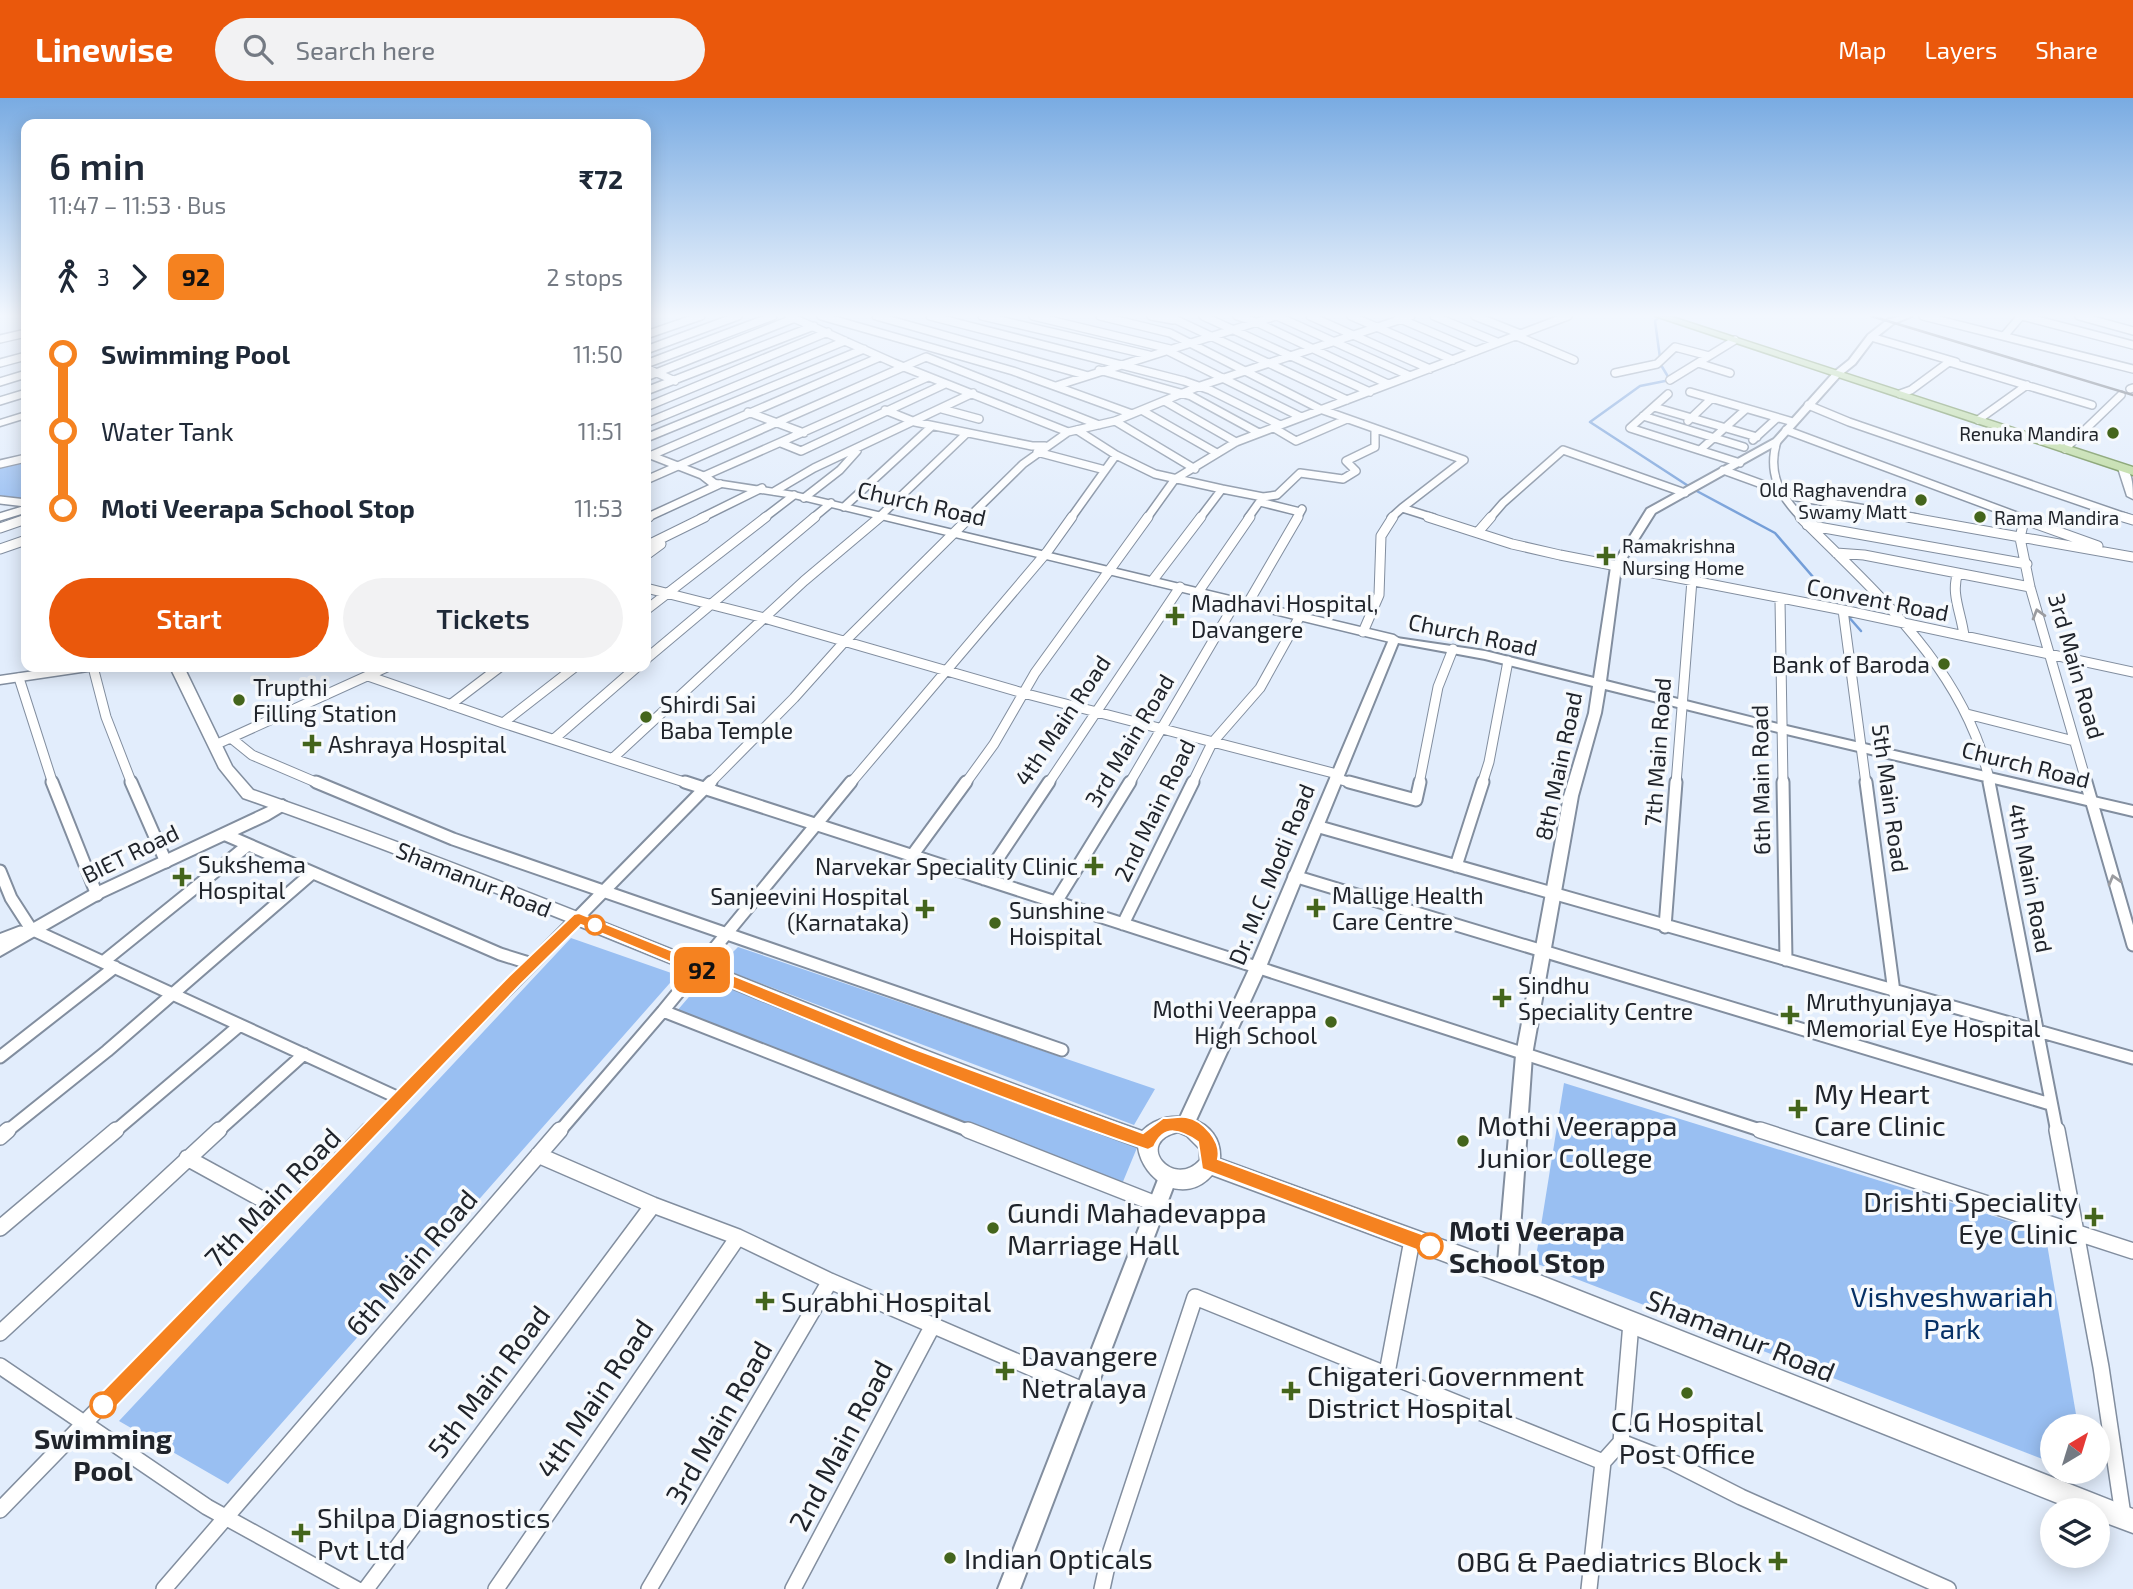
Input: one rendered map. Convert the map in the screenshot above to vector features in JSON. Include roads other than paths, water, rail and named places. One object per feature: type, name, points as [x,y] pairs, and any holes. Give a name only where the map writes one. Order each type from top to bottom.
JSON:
[{"type":"main road","points":[[1873,386],[2128,469],[2133,496]]},
{"type":"main road","points":[[0,421],[21,415]]},
{"type":"main road","name":"Church Road","points":[[651,455],[720,484],[762,488],[831,503],[1394,639]]},
{"type":"main road","points":[[0,680],[58,672]]},
{"type":"main road","name":"Shamanur Road","points":[[180,672],[223,742],[226,768],[248,794],[579,918],[1028,1101],[1148,1142]]},
{"type":"main road","points":[[1186,1124],[1205,1138],[1210,1154],[1208,1164],[1198,1175],[1190,1178],[1168,1177],[1150,1163],[1148,1142],[1151,1134],[1163,1125],[1186,1124]]},
{"type":"main road","name":"Shamanur Road","points":[[1208,1164],[1507,1274],[2128,1519]]},
{"type":"street","points":[[684,386],[804,433]]},
{"type":"street","points":[[651,405],[700,386]]},
{"type":"street","points":[[651,421],[738,386]]},
{"type":"street","points":[[651,436],[776,386]]},
{"type":"street","points":[[651,453],[814,386]]},
{"type":"street","points":[[651,478],[860,386]]},
{"type":"street","points":[[704,476],[910,386]]},
{"type":"street","points":[[780,443],[802,451],[942,386]]},
{"type":"street","points":[[950,386],[1072,431],[1142,470],[1261,500],[1277,495],[1300,473],[1343,479],[1356,471],[1346,461],[1375,447],[1376,429]]},
{"type":"street","points":[[999,386],[1099,425]]},
{"type":"street","points":[[1056,386],[1132,414]]},
{"type":"street","points":[[1151,386],[1191,396],[1259,433]]},
{"type":"street","points":[[1236,442],[1166,402],[1200,386],[1277,426],[1296,441],[1346,419]]},
{"type":"street","points":[[1237,386],[1301,417]]},
{"type":"street","points":[[1274,386],[1320,409],[1464,460],[1391,517],[1381,532],[1377,566],[1380,591],[1363,632]]},
{"type":"street","points":[[1317,386],[1347,400]]},
{"type":"street","points":[[1356,386],[1370,392]]},
{"type":"street","points":[[911,857],[995,744],[1023,693],[1089,595],[1175,480],[1195,469],[1215,452],[1236,442],[1384,386]]},
{"type":"street","name":"8th Main Road","points":[[1507,1274],[1524,1055],[1571,796],[1595,713],[1597,684],[1616,567],[1651,511],[1785,431],[1826,386]]},
{"type":"street","points":[[1900,394],[1917,386]]},
{"type":"street","points":[[1978,420],[2026,386]]},
{"type":"street","points":[[2029,386],[2092,405]]},
{"type":"street","points":[[775,491],[814,468],[973,393]]},
{"type":"street","points":[[1690,393],[1777,418],[1785,431],[2131,557]]},
{"type":"street","points":[[1668,394],[1630,428],[1700,450],[1781,492],[1826,503],[2131,557]]},
{"type":"street","points":[[0,401],[21,395]]},
{"type":"street","points":[[2065,449],[2121,395]]},
{"type":"street","points":[[1668,440],[1711,399]]},
{"type":"street","name":"7th Main Road","points":[[0,1510],[794,698],[845,642],[1041,449],[1072,431],[1115,421],[1166,402]]},
{"type":"street","points":[[870,404],[915,422],[1032,446],[1105,470]]},
{"type":"street","points":[[1808,405],[1849,422],[2133,520]]},
{"type":"street","points":[[1654,407],[1756,437]]},
{"type":"street","points":[[942,409],[979,419]]},
{"type":"street","points":[[1700,450],[1746,409]]},
{"type":"street","points":[[1143,411],[1215,452]]},
{"type":"street","points":[[1643,416],[1744,447]]},
{"type":"street","points":[[1731,464],[1744,447],[1777,418]]},
{"type":"street","points":[[1115,421],[1195,469]]},
{"type":"street","points":[[651,423],[667,430]]},
{"type":"street","points":[[844,507],[932,426]]},
{"type":"street","name":"4th Main Road","points":[[1785,431],[1771,457],[1775,481],[1781,492],[1807,525],[1904,623],[1950,682],[1967,714],[1988,776],[2077,1233],[2128,1519]]},
{"type":"street","points":[[613,758],[824,563],[882,516],[967,433]]},
{"type":"street","points":[[651,606],[799,496],[839,470],[862,447]]},
{"type":"street","points":[[1478,533],[1503,503],[1563,450],[1685,493]]},
{"type":"street","name":"6th Main Road","points":[[164,1589],[663,1010],[815,824],[1044,555],[1116,455]]},
{"type":"street","points":[[0,464],[21,459]]},
{"type":"street","points":[[651,516],[720,484]]},
{"type":"street","points":[[651,543],[762,488]]},
{"type":"street","points":[[1153,580],[1222,489]]},
{"type":"street","points":[[0,499],[21,502]]},
{"type":"street","points":[[1199,591],[1261,500]]},
{"type":"street","name":"3rd Main Road","points":[[1056,902],[1161,729],[1301,511],[1261,500]]},
{"type":"street","points":[[651,655],[831,503]]},
{"type":"street","name":"Convent Road","points":[[1402,508],[1512,544],[1780,600],[1843,610],[2133,672]]},
{"type":"street","points":[[0,517],[21,511]]},
{"type":"street","name":"3rd Main Road","points":[[2024,520],[2020,538],[2030,587],[2133,945]]},
{"type":"street","points":[[0,528],[21,521]]},
{"type":"street","points":[[1807,525],[2027,564]]},
{"type":"street","points":[[651,551],[685,526]]},
{"type":"street","points":[[0,549],[21,542]]},
{"type":"street","points":[[1836,553],[1864,555],[2030,587]]},
{"type":"street","points":[[1958,573],[1952,586],[1962,614],[1964,636]]},
{"type":"street","name":"7th Main Road","points":[[1665,927],[1692,580]]},
{"type":"street","name":"4th Main Road","points":[[984,879],[1180,587]]},
{"type":"street","points":[[651,589],[764,618],[1023,693],[1336,776],[1416,800],[1438,687],[1453,649]]},
{"type":"street","name":"6th Main Road","points":[[1780,600],[1786,960]]},
{"type":"street","name":"5th Main Road","points":[[1843,610],[1894,992]]},
{"type":"street","name":"2nd Main Road","points":[[1124,924],[1212,744],[1260,688],[1300,616]]},
{"type":"street","name":"Church Road","points":[[1394,639],[1453,649],[2133,811]]},
{"type":"street","name":"Dr. M.C. Modi Road","points":[[1186,1124],[1258,967],[1394,639]]},
{"type":"street","points":[[1455,866],[1489,762],[1508,662]]},
{"type":"street","points":[[92,672],[123,760],[166,862]]},
{"type":"street","points":[[223,742],[376,672]]},
{"type":"street","points":[[450,705],[493,672]]},
{"type":"street","points":[[503,723],[569,672]]},
{"type":"street","points":[[554,739],[631,672]]},
{"type":"street","points":[[368,676],[911,857],[2133,1251]]},
{"type":"street","points":[[19,678],[44,761],[97,895]]},
{"type":"street","points":[[1967,714],[2074,741]]},
{"type":"street","points":[[223,742],[441,834],[1062,1049]]},
{"type":"street","name":"BIET Road","points":[[0,950],[31,929],[97,895],[266,817],[283,806]]},
{"type":"street","points":[[1316,827],[2133,1058]]},
{"type":"street","points":[[226,835],[499,954],[532,964]]},
{"type":"street","points":[[103,962],[248,845]]},
{"type":"street","points":[[0,871],[11,898],[31,929],[401,1099]]},
{"type":"street","points":[[0,1137],[107,1051],[311,874]]},
{"type":"street","points":[[1294,876],[1541,954],[1672,990],[2050,1104]]},
{"type":"street","points":[[0,940],[31,929]]},
{"type":"street","points":[[0,1057],[115,967]]},
{"type":"street","points":[[663,1010],[1156,1204]]},
{"type":"street","points":[[0,1228],[240,1025]]},
{"type":"street","points":[[0,1332],[187,1158],[304,1054]]},
{"type":"street","points":[[538,1154],[653,1205],[737,1237],[830,1281],[1085,1391]]},
{"type":"street","points":[[187,1158],[289,1214]]},
{"type":"street","points":[[1009,1589],[1168,1177]]},
{"type":"street","name":"5th Main Road","points":[[366,1589],[653,1205]]},
{"type":"street","name":"4th Main Road","points":[[495,1589],[737,1237]]},
{"type":"street","points":[[1387,1373],[1412,1240]]},
{"type":"street","name":"3rd Main Road","points":[[649,1589],[830,1281]]},
{"type":"street","points":[[1102,1589],[1109,1557],[1195,1297],[1603,1462]]},
{"type":"street","points":[[1589,1589],[1603,1462],[1621,1442],[1631,1323]]},
{"type":"street","name":"2nd Main Road","points":[[793,1589],[933,1325]]},
{"type":"street","points":[[0,1366],[86,1422],[207,1507],[356,1589]]},
{"type":"street","points":[[1621,1442],[1670,1461],[1764,1507],[1948,1589]]},
{"type":"waterway","points":[[1642,386],[1590,422],[1693,489],[1775,533],[1839,607]]},
{"type":"waterway","points":[[1847,615],[1861,631]]},
{"type":"railway","points":[[2102,386],[2133,395]]},
{"type":"place","name":"Renuka Mandira","points":[[2113,433]]},
{"type":"place","name":"Old Raghavendra Swamy Matt","points":[[1921,500]]},
{"type":"place","name":"Rama Mandira","points":[[1980,517]]},
{"type":"place","name":"Ramakrishna Nursing Home","points":[[1606,556]]},
{"type":"place","name":"Madhavi Hospital, Davangere","points":[[1175,616]]},
{"type":"place","name":"Bank of Baroda","points":[[1944,664]]},
{"type":"place","name":"Trupthi Filling Station","points":[[239,700]]},
{"type":"place","name":"Shirdi Sai Baba Temple","points":[[646,717]]},
{"type":"place","name":"Ashraya Hospital","points":[[312,744]]},
{"type":"place","name":"Narvekar Speciality Clinic","points":[[1094,866]]},
{"type":"place","name":"Sukshema Hospital","points":[[182,877]]},
{"type":"place","name":"Mallige Health Care Centre","points":[[1316,908]]},
{"type":"place","name":"Sanjeevini Hospital (Karnataka)","points":[[925,909]]},
{"type":"place","name":"Sunshine Hoispital","points":[[995,923]]},
{"type":"place","name":"Sindhu Speciality Centre","points":[[1502,998]]},
{"type":"place","name":"Mruthyunjaya Memorial Eye Hospital","points":[[1790,1015]]},
{"type":"place","name":"Mothi Veerappa High School","points":[[1331,1022]]},
{"type":"place","name":"My Heart Care Clinic","points":[[1798,1109]]},
{"type":"place","name":"Mothi Veerappa Junior College","points":[[1463,1141]]},
{"type":"place","name":"Drishti Speciality Eye Clinic","points":[[2094,1217]]},
{"type":"place","name":"Gundi Mahadevappa Marriage Hall","points":[[993,1228]]},
{"type":"place","name":"Moti Veerapa School Stop","points":[[1430,1246]]},
{"type":"place","name":"Surabhi Hospital","points":[[765,1301]]},
{"type":"place","name":"Davangere Netralaya","points":[[1005,1371]]},
{"type":"place","name":"Chigateri Government District Hospital","points":[[1291,1391]]},
{"type":"place","name":"C.G Hospital Post Office","points":[[1687,1393]]},
{"type":"place","name":"Swimming Pool","points":[[103,1405]]},
{"type":"place","name":"Shilpa Diagnostics Pvt Ltd","points":[[301,1533]]},
{"type":"place","name":"Indian Opticals","points":[[950,1558]]},
{"type":"place","name":"OBG & Paediatrics Block","points":[[1778,1561]]},
{"type":"park label","name":"Vishveshwariah Park","points":[[1952,1312]]}]
